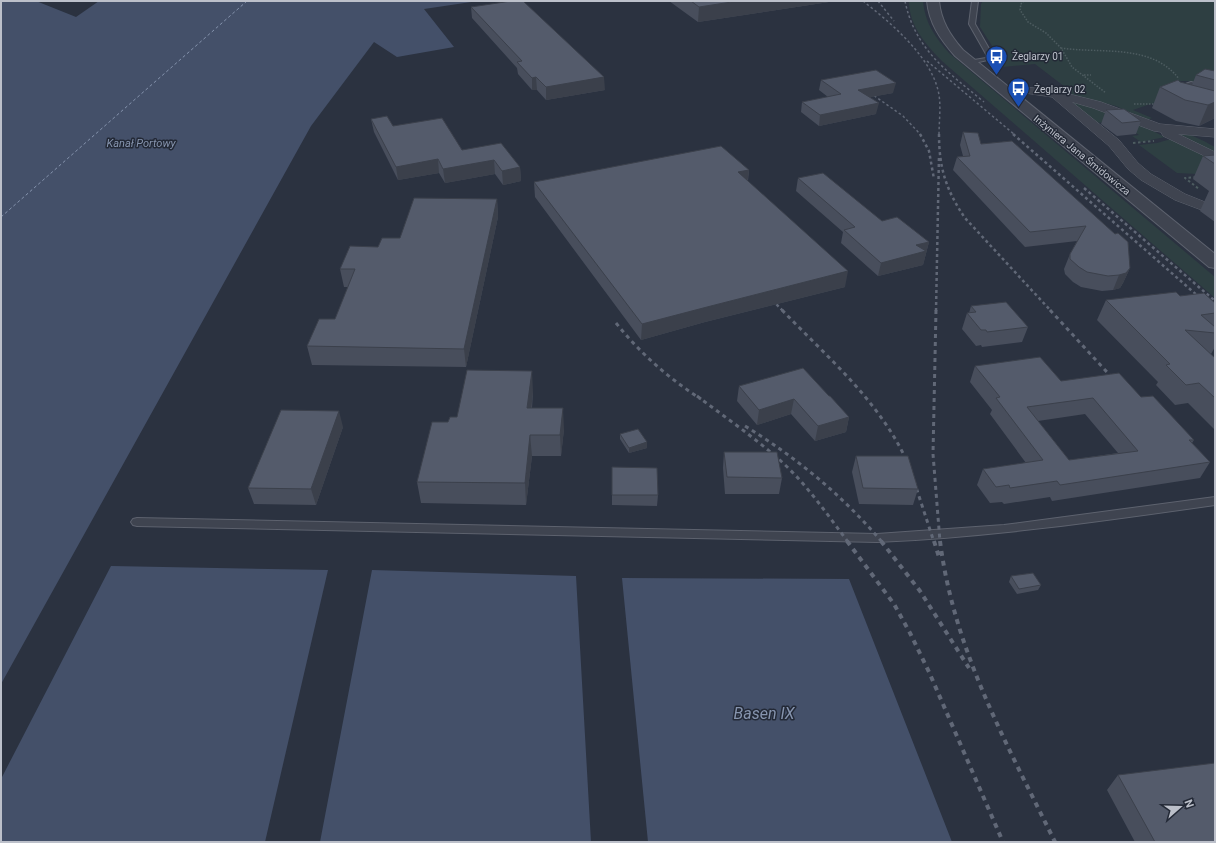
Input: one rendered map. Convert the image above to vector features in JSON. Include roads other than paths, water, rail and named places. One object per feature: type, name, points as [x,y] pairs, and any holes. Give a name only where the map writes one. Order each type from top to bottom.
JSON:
[{"type":"street","name":"Inżyniera Jana Śmidowicza","points":[[933,1],[936,22],[945,38],[970,62],[1215,263]]},
{"type":"street","points":[[1004,91],[1025,90],[1053,94],[1097,105],[1158,134],[1215,157]]},
{"type":"street","name":"Inżyniera Jana Śmidowicza","points":[[1053,94],[1114,143],[1133,166],[1146,177],[1180,197],[1215,211]]},
{"type":"street","points":[[1158,134],[1189,131],[1215,133]]},
{"type":"street","points":[[1189,131],[1215,145]]},
{"type":"lane","points":[[970,62],[989,59],[989,54],[972,24],[975,1]]},
{"type":"lane","points":[[1179,99],[1173,96],[1173,94],[1188,84],[1215,90]]},
{"type":"lane","points":[[137,522],[877,538],[959,533],[1215,502]]},
{"type":"water","name":"Kanał Portowy","points":[[1,1],[36,1],[76,17],[99,1],[478,1],[424,9],[454,47],[397,57],[374,42],[311,126],[1,684]]},
{"type":"water","points":[[111,566],[328,570],[265,842],[1,842],[1,779]]},
{"type":"water","points":[[372,570],[576,576],[591,842],[320,842]]},
{"type":"water","name":"Basen IX","points":[[622,578],[849,579],[952,842],[648,842]]},
{"type":"railway","points":[[863,1],[909,42],[929,68],[939,95],[939,135]]},
{"type":"railway","points":[[878,1],[894,21]]},
{"type":"railway","points":[[905,1],[916,33],[925,47],[946,70],[984,102]]},
{"type":"railway","points":[[927,61],[1015,135]]},
{"type":"railway","points":[[866,90],[903,116],[921,135]]},
{"type":"railway","points":[[920,134],[929,151],[934,179]]},
{"type":"railway","points":[[1013,134],[1215,311]]},
{"type":"railway","points":[[939,135],[942,168],[948,188],[958,208],[965,218],[1051,311]]},
{"type":"railway","points":[[936,311],[939,155]]},
{"type":"railway","points":[[1084,188],[1215,301]]},
{"type":"railway","points":[[768,296],[782,310]]},
{"type":"railway","points":[[782,310],[853,382],[884,422],[898,443],[909,466]]},
{"type":"railway","points":[[936,310],[933,454],[940,542]]},
{"type":"railway","points":[[1050,310],[1117,383]]},
{"type":"railway","points":[[616,323],[635,345],[655,364],[701,399]]},
{"type":"railway","points":[[697,396],[751,436],[782,462],[808,490],[848,542]]},
{"type":"railway","points":[[745,426],[783,451],[818,478],[835,493],[882,542]]},
{"type":"railway","points":[[914,481],[934,542]]},
{"type":"railway","points":[[847,541],[894,604],[910,633],[929,672],[1003,842]]},
{"type":"railway","points":[[881,541],[920,591],[969,668]]},
{"type":"railway","points":[[934,541],[939,557]]},
{"type":"railway","points":[[940,541],[947,581],[957,621],[970,659],[1001,733],[1055,842]]},
{"type":"place","name":"Żeglarzy 01","points":[[996,76]]},
{"type":"place","name":"Żeglarzy 02","points":[[1018,108]]}]
